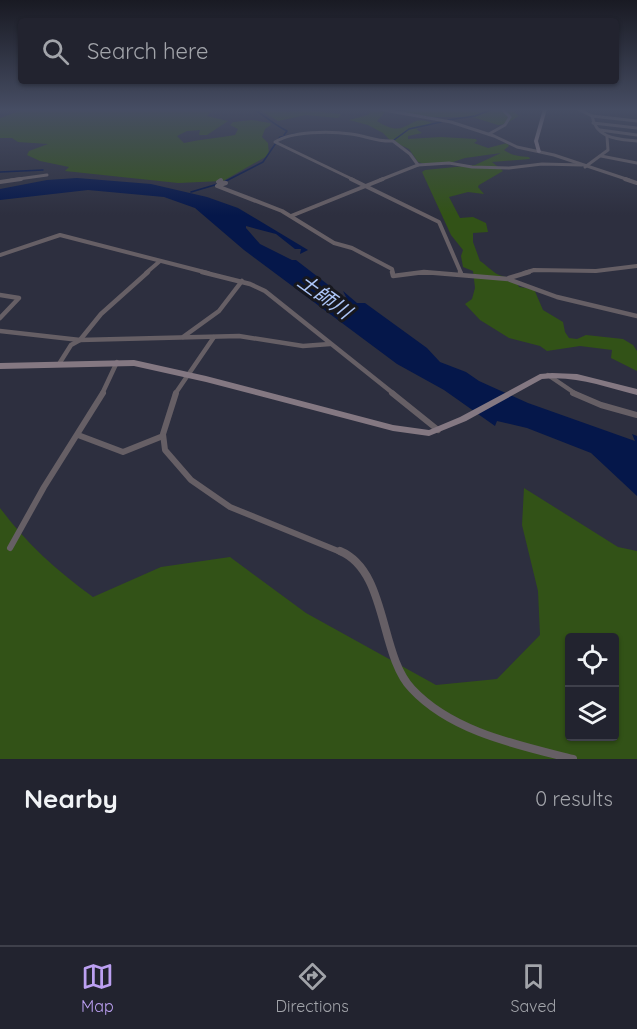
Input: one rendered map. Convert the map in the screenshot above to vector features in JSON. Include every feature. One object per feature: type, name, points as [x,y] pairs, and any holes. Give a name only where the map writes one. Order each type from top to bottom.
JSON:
[{"type":"street","points":[[280,144],[442,225],[461,274]]},
{"type":"street","points":[[397,144],[410,154],[418,165]]},
{"type":"street","points":[[511,144],[637,183]]},
{"type":"street","points":[[537,144],[539,152]]},
{"type":"street","points":[[291,216],[418,165],[449,163],[502,168],[542,164],[584,166],[608,150],[608,144]]},
{"type":"street","points":[[601,156],[637,163]]},
{"type":"street","points":[[0,182],[47,175]]},
{"type":"street","points":[[221,180],[218,182],[226,183],[217,186],[247,195],[291,216],[334,243],[352,248],[387,266],[392,269],[393,276],[424,272],[508,279],[556,297],[637,316]]},
{"type":"street","points":[[0,255],[60,235],[242,281],[265,291],[438,430]]},
{"type":"street","points":[[59,364],[71,345],[81,340],[101,314],[160,261]]},
{"type":"street","points":[[508,279],[534,270],[596,271],[637,266]]},
{"type":"street","points":[[182,338],[219,311],[242,281]]},
{"type":"street","points":[[0,295],[19,298],[0,318]]},
{"type":"street","points":[[0,331],[81,340],[239,336],[303,346],[330,344]]},
{"type":"street","points":[[214,337],[177,389],[163,436],[165,450],[191,480],[230,507],[351,556],[363,570],[372,589],[403,679],[430,707],[461,724],[540,751],[573,759]]},
{"type":"street","points":[[10,548],[44,487],[100,400],[117,363]]},
{"type":"street","points":[[0,366],[134,363],[393,428],[429,433],[544,376],[573,376],[637,392]]},
{"type":"street","points":[[544,376],[582,398],[637,415]]},
{"type":"street","points":[[78,435],[123,452],[163,436]]},
{"type":"green space","points":[[47,144],[268,144],[269,155],[223,181],[178,183],[65,171],[69,167],[40,161],[27,155],[29,151]]},
{"type":"green space","points":[[399,144],[478,144],[488,148],[508,144],[504,150],[513,155],[529,157],[530,159],[492,162],[503,171],[479,185],[478,187],[484,194],[468,192],[449,197],[460,218],[473,217],[486,223],[488,232],[473,233],[473,242],[480,261],[497,274],[512,279],[519,287],[534,289],[543,310],[563,322],[569,338],[577,339],[586,335],[623,339],[633,345],[637,351],[637,371],[611,358],[612,350],[580,346],[547,351],[540,346],[509,338],[480,320],[465,304],[472,299],[475,288],[473,271],[463,267],[461,256],[463,250],[451,235],[422,172],[475,165],[501,153],[453,162],[425,164],[418,162],[409,149]]},
{"type":"green space","points":[[524,488],[618,547],[637,551],[637,759],[0,759],[0,508],[43,556],[93,597],[161,567],[230,557],[306,613],[436,685],[497,679],[540,635],[538,591],[522,525]]},
{"type":"water","name":"土師川","points":[[77,178],[151,184],[207,197],[238,208],[308,250],[300,254],[301,249],[295,249],[276,234],[246,226],[260,244],[296,260],[331,287],[338,297],[348,301],[343,291],[357,303],[365,303],[427,348],[440,362],[466,372],[479,381],[528,403],[635,441],[632,434],[637,436],[637,496],[591,453],[527,428],[497,421],[495,426],[444,390],[397,364],[244,250],[195,208],[164,197],[88,190],[0,200],[0,189],[47,180]]},
{"type":"waterway","points":[[226,181],[263,162],[275,144]]},
{"type":"waterway","points":[[0,172],[43,170]]},
{"type":"waterway","points":[[191,192],[218,184]]}]
